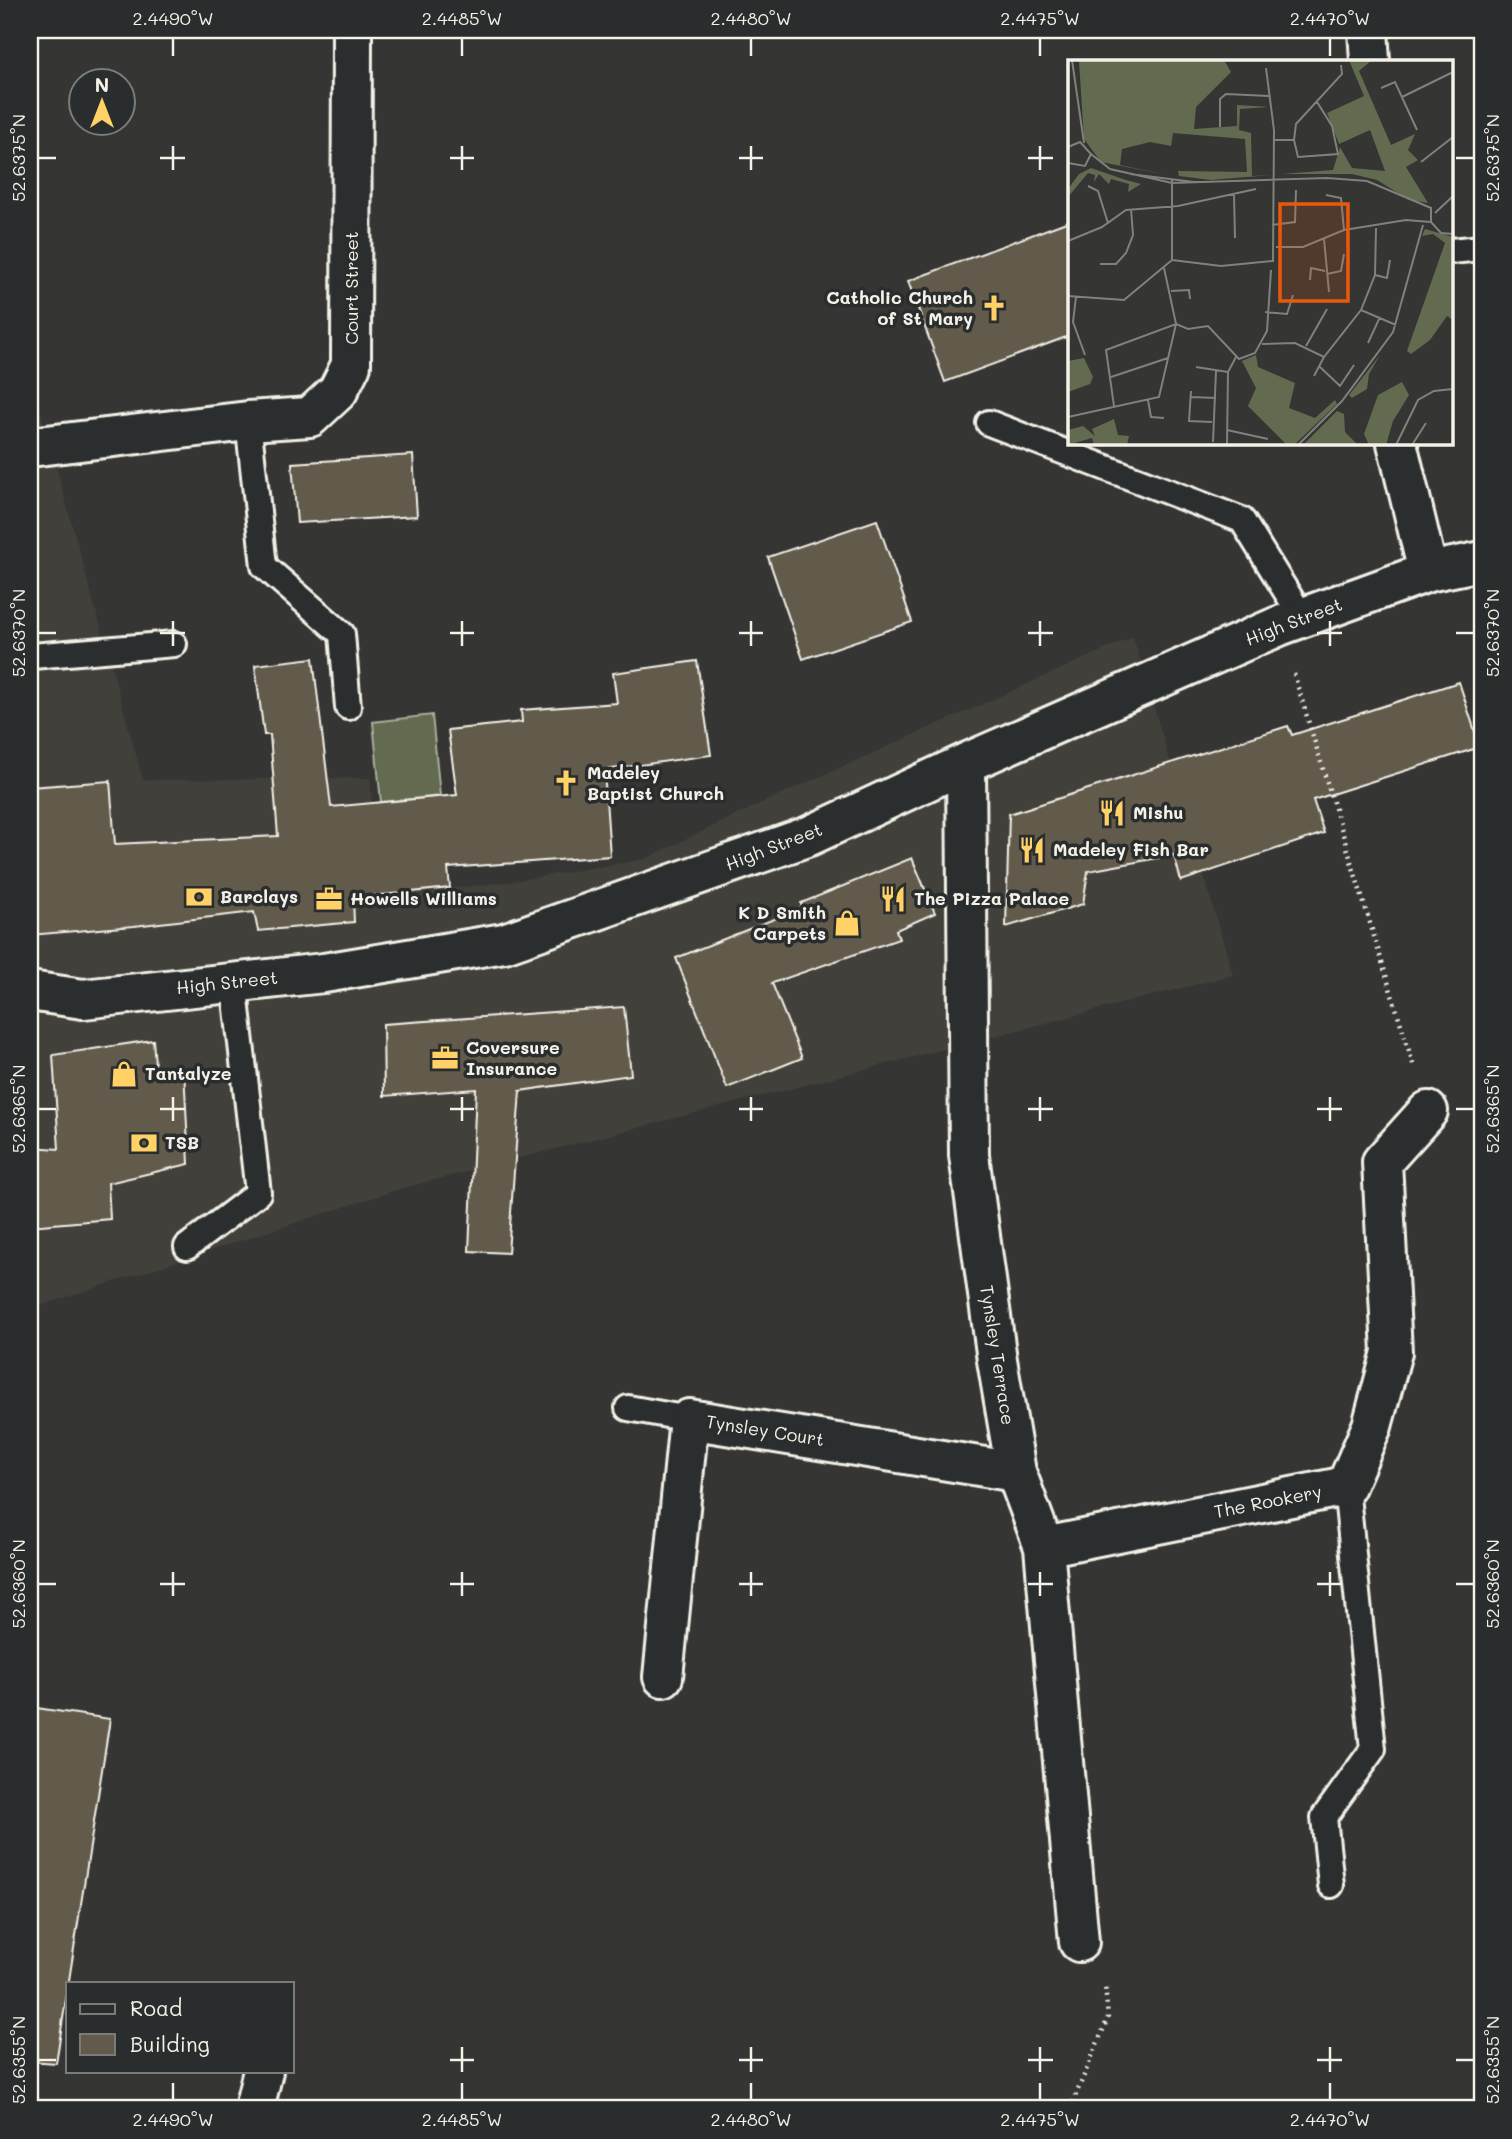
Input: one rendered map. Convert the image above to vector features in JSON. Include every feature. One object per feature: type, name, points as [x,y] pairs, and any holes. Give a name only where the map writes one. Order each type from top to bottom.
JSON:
[{"type":"street","name":"Court Street","points":[[30,447],[248,421],[310,417],[338,391],[351,365],[352,30]]},
{"type":"street","points":[[1368,30],[1370,60]]},
{"type":"street","points":[[1397,444],[1428,572]]},
{"type":"street","name":"High Street","points":[[30,991],[83,999],[324,973],[504,943],[809,836],[966,763],[1291,622],[1428,572],[1482,561]]},
{"type":"street","name":"Tynsley Terrace","points":[[966,763],[969,1156],[997,1360],[1016,1472],[1044,1547],[1079,1942]]},
{"type":"street","name":"The Rookery","points":[[1044,1547],[1346,1486],[1372,1426],[1392,1352],[1382,1162],[1428,1111]]},
{"type":"street","name":"Tynsley Court","points":[[663,1677],[689,1419],[1016,1472]]},
{"type":"street","points":[[254,2109],[263,2072]]},
{"type":"lane","points":[[1452,251],[1482,248]]},
{"type":"lane","points":[[248,421],[264,566],[342,634],[348,707]]},
{"type":"lane","points":[[989,423],[1242,520],[1291,622]]},
{"type":"lane","points":[[30,654],[32,656],[174,644]]},
{"type":"lane","points":[[187,1247],[258,1194],[234,982]]},
{"type":"lane","points":[[628,1408],[689,1419]]},
{"type":"lane","points":[[1331,1885],[1324,1817],[1373,1749],[1346,1486]]},
{"type":"path","points":[[1291,622],[1428,1111]]},
{"type":"path","points":[[1070,2109],[1108,2018],[1103,1964],[1079,1942]]},
{"type":"shaded area","points":[[30,374],[143,780],[370,778],[379,896],[509,882],[645,859],[766,801],[1133,637],[1233,975],[399,1189],[30,1309]]},
{"type":"green space","points":[[432,715],[440,796],[381,802],[373,722]]},
{"type":"building","name":"Catholic Church of St Mary","points":[[1068,221],[1068,336],[945,382],[908,281]]},
{"type":"building","points":[[413,455],[417,516],[297,523],[292,463]]},
{"type":"building","points":[[877,520],[912,622],[803,659],[768,557]]},
{"type":"building","points":[[313,658],[331,807],[457,795],[448,730],[522,722],[521,710],[617,703],[613,673],[697,661],[711,755],[604,770],[610,856],[448,868],[450,888],[353,898],[354,922],[258,931],[254,912],[30,935],[30,787],[110,781],[115,844],[278,836],[270,735],[264,735],[255,665]]},
{"type":"building","points":[[1459,682],[1480,747],[1313,800],[1324,833],[1181,881],[1174,855],[1088,871],[1083,904],[1006,927],[1009,814],[1288,726],[1292,735]]},
{"type":"building","points":[[912,858],[935,913],[896,930],[899,939],[772,983],[802,1058],[727,1088],[676,958],[802,908],[801,903]]},
{"type":"building","points":[[624,1007],[631,1075],[520,1091],[508,1253],[469,1251],[476,1089],[384,1096],[383,1024]]},
{"type":"building","points":[[153,1040],[156,1076],[184,1070],[189,1164],[108,1183],[110,1219],[30,1226],[30,1147],[59,1149],[53,1055]]},
{"type":"building","points":[[30,1707],[110,1719],[69,1982],[66,1982],[66,1999],[56,2063],[30,2061]]},
{"type":"place","name":"Catholic Church of St Mary","points":[[994,308]]},
{"type":"place","name":"Madeley Baptist Church","points":[[566,783]]},
{"type":"place","name":"Mishu","points":[[1112,813]]},
{"type":"place","name":"Madeley Fish Bar","points":[[1032,850]]},
{"type":"place","name":"Barclays","points":[[199,897]]},
{"type":"place","name":"Howells Williams","points":[[329,899]]},
{"type":"place","name":"The Pizza Palace","points":[[893,899]]},
{"type":"place","name":"K D Smith Carpets","points":[[847,923]]},
{"type":"place","name":"Coversure Insurance","points":[[445,1058]]},
{"type":"place","name":"Tantalyze","points":[[124,1074]]},
{"type":"place","name":"TSB","points":[[144,1143]]}]
